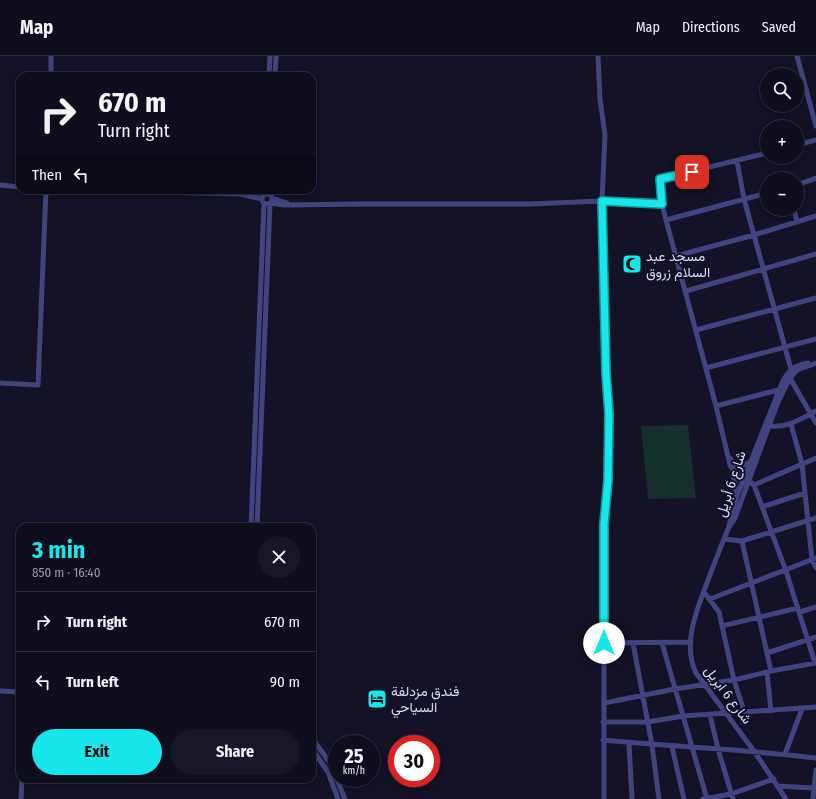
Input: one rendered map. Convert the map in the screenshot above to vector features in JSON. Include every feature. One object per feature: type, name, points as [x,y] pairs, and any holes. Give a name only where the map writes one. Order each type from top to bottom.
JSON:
[{"type":"street","points":[[51,56],[51,72]]},
{"type":"street","points":[[269,72],[270,56]]},
{"type":"street","points":[[275,72],[276,56]]},
{"type":"street","points":[[598,56],[600,99],[605,138],[602,201],[606,373],[609,414],[608,480],[604,524],[604,799]]},
{"type":"street","points":[[797,56],[816,126]]},
{"type":"street","points":[[804,143],[816,140]]},
{"type":"street","points":[[737,496],[716,406],[662,204],[660,179],[760,155]]},
{"type":"street","points":[[738,161],[744,199],[791,369]]},
{"type":"street","points":[[804,182],[816,178]]},
{"type":"street","points":[[0,186],[16,186]]},
{"type":"street","points":[[0,383],[38,385],[46,194]]},
{"type":"street","points":[[240,194],[290,204],[530,204],[602,201],[662,204]]},
{"type":"street","points":[[252,523],[254,517],[259,437],[266,199],[268,194],[290,204]]},
{"type":"street","points":[[666,220],[760,195]]},
{"type":"street","points":[[266,199],[272,197]]},
{"type":"street","points":[[796,216],[797,222]]},
{"type":"street","points":[[676,256],[754,235],[816,216]]},
{"type":"street","points":[[686,291],[816,254]]},
{"type":"street","points":[[696,330],[816,298]]},
{"type":"street","points":[[706,368],[816,339]]},
{"type":"street","name":"شارع 6 أبريل","points":[[729,527],[735,518],[746,481],[767,425],[778,390],[791,369],[804,363],[816,362]]},
{"type":"street","name":"شارع 6 أبريل","points":[[729,527],[737,496],[746,481],[750,462],[790,378],[797,370],[816,362]]},
{"type":"street","points":[[790,378],[816,423]]},
{"type":"street","points":[[716,406],[778,390]]},
{"type":"street","points":[[767,425],[775,428],[791,424],[816,410]]},
{"type":"street","points":[[791,424],[802,464],[808,521],[816,568]]},
{"type":"street","points":[[728,456],[746,481]]},
{"type":"street","points":[[754,485],[816,458]]},
{"type":"street","points":[[732,462],[742,466],[750,462]]},
{"type":"street","points":[[604,703],[703,684],[734,680],[816,663],[786,571],[754,485],[746,481],[732,470]]},
{"type":"street","points":[[762,507],[805,493]]},
{"type":"street","points":[[254,517],[256,523]]},
{"type":"street","points":[[724,539],[742,541],[816,518]]},
{"type":"street","name":"شارع 6 ابريل","points":[[729,527],[694,620],[691,642],[691,662],[703,684],[728,714],[774,779],[786,799]]},
{"type":"street","points":[[742,541],[767,652],[771,711]]},
{"type":"street","points":[[710,598],[786,571],[814,559]]},
{"type":"street","points":[[704,592],[719,612],[734,680],[744,711]]},
{"type":"street","points":[[722,626],[816,607]]},
{"type":"street","points":[[767,652],[816,637]]},
{"type":"street","points":[[604,643],[691,642]]},
{"type":"street","points":[[633,643],[652,745],[659,799]]},
{"type":"street","points":[[662,643],[706,799],[732,797],[774,779]]},
{"type":"street","points":[[0,691],[16,692]]},
{"type":"street","points":[[603,722],[648,722],[683,716],[816,707]]},
{"type":"street","points":[[785,754],[802,709]]},
{"type":"street","points":[[710,715],[732,797]]},
{"type":"street","points":[[603,740],[672,747],[754,751],[816,758]]},
{"type":"street","points":[[629,743],[632,799]]},
{"type":"street","points":[[316,744],[330,763],[344,799]]},
{"type":"street","points":[[672,747],[684,799]]},
{"type":"street","points":[[316,755],[328,772],[338,799]]},
{"type":"street","points":[[813,799],[816,770]]},
{"type":"street","points":[[21,799],[22,783]]},
{"type":"street","points":[[778,786],[814,788]]},
{"type":"green space","points":[[688,425],[696,498],[648,499],[641,426]]},
{"type":"place","name":"مسجد عبد السلام زروق","points":[[632,264]]},
{"type":"place","name":"فندق مزدلفة السياحي","points":[[377,699]]},
{"type":"route","points":[[604,643],[604,524],[608,480],[609,414],[606,373],[602,201],[662,204],[660,179],[692,172]]}]
